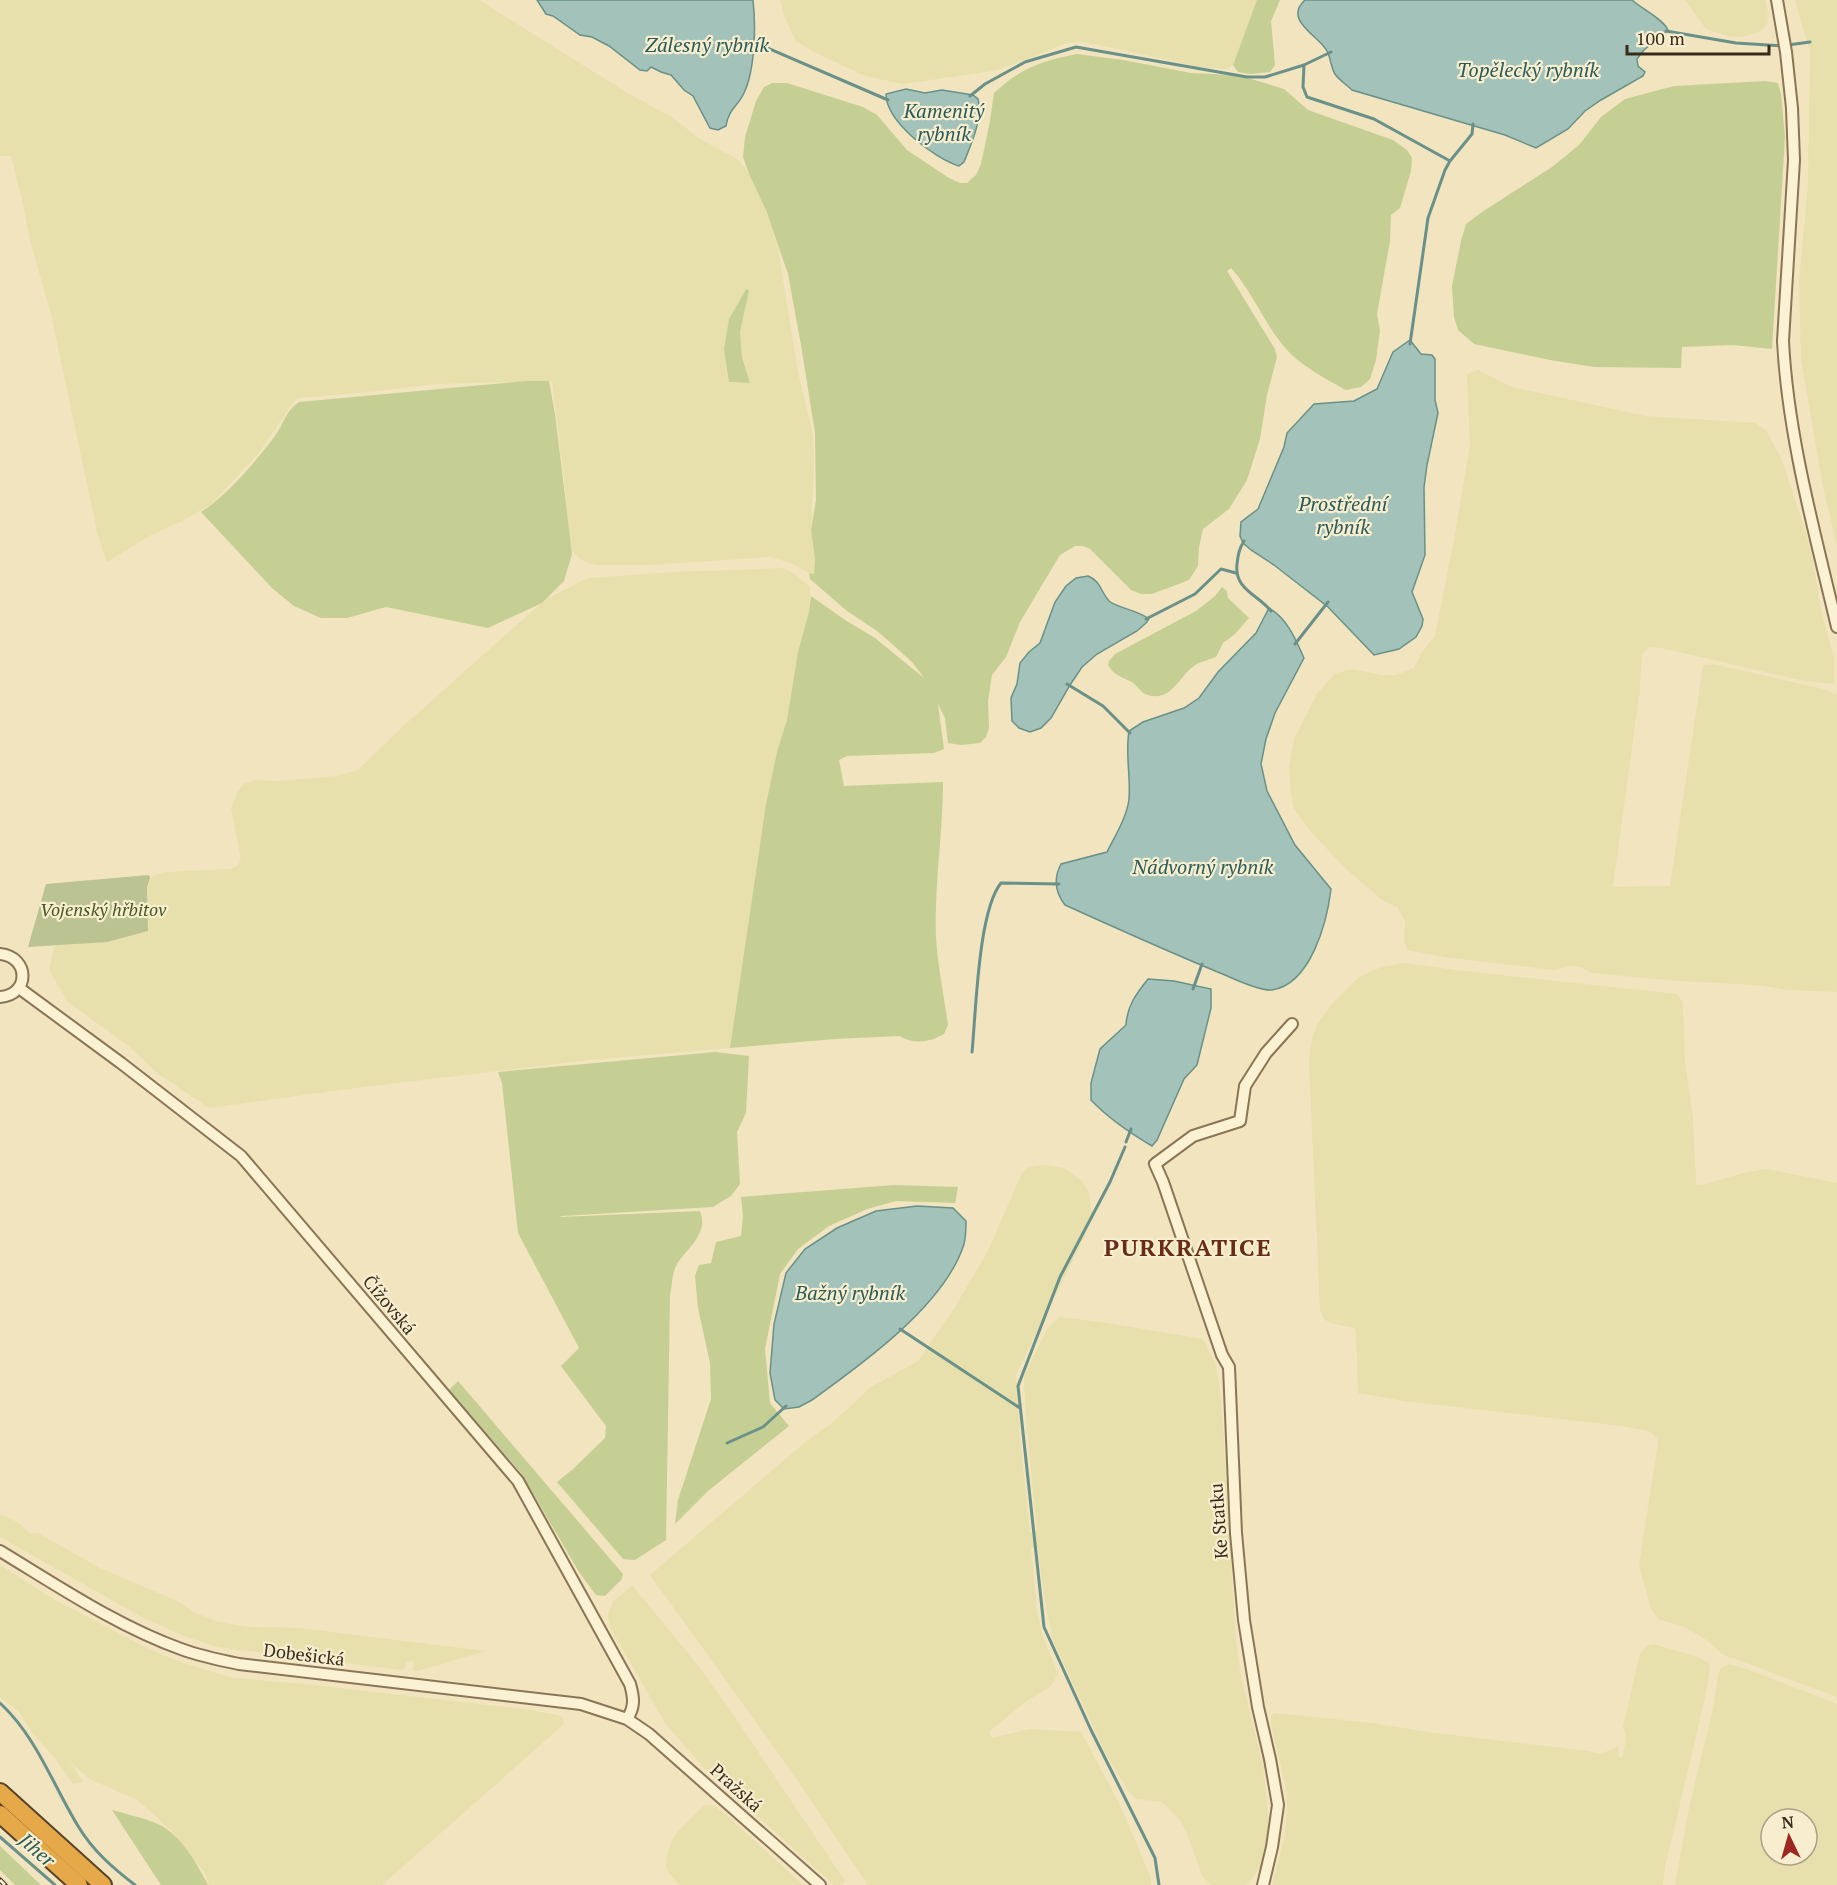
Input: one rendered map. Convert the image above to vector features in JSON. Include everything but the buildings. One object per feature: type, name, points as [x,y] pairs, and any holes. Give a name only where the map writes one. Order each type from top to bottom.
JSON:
[{"type":"highway","points":[[0,1792],[103,1885]]},
{"type":"highway","points":[[0,1814],[79,1885]]},
{"type":"street","points":[[1776,0],[1786,52],[1792,108],[1794,160],[1783,341],[1789,411],[1837,627]]},
{"type":"street","points":[[0,954],[11,956],[20,966],[23,975],[19,988],[12,994],[0,997]]},
{"type":"street","name":"Čížovská","points":[[19,988],[241,1156],[518,1481],[630,1684],[634,1702],[633,1710],[627,1719]]},
{"type":"street","name":"Ke Statku","points":[[1263,1885],[1272,1847],[1278,1805],[1258,1707],[1244,1620],[1236,1533],[1228,1367],[1155,1164],[1193,1136],[1240,1121],[1245,1086],[1266,1053],[1292,1024]]},
{"type":"street","name":"Dobešická","points":[[0,1551],[121,1622],[181,1649],[208,1658],[238,1664],[581,1704],[627,1719]]},
{"type":"street","name":"Pražská","points":[[627,1719],[666,1747],[820,1885]]},
{"type":"shaded area","points":[[0,0],[479,0],[626,92],[673,118],[700,139],[739,160],[749,174],[766,210],[777,243],[798,372],[813,434],[811,530],[815,560],[814,575],[790,563],[771,557],[648,565],[598,565],[587,563],[579,558],[573,551],[569,535],[552,381],[437,384],[299,398],[294,401],[259,453],[211,504],[184,520],[151,535],[107,562],[98,536],[51,314],[31,244],[11,156],[0,156]],"holes":[[[746,289],[749,291],[740,332],[742,357],[749,383],[733,383],[729,382],[737,304]]]},
{"type":"shaded area","points":[[780,0],[1257,0],[1233,65],[1226,69],[1205,68],[1084,42],[1067,43],[999,70],[903,84],[865,76],[796,41],[784,16]]},
{"type":"shaded area","points":[[1685,0],[1765,0],[1769,16],[1767,24],[1761,31],[1742,37],[1727,36],[1706,29]]},
{"type":"shaded area","points":[[1795,0],[1837,0],[1837,546],[1823,487],[1801,359],[1799,281],[1808,186],[1810,52]]},
{"type":"shaded area","points":[[1478,370],[1512,387],[1645,416],[1755,423],[1766,430],[1782,460],[1810,546],[1822,614],[1834,659],[1834,684],[1804,681],[1662,648],[1649,647],[1642,654],[1639,696],[1613,887],[1670,886],[1703,665],[1713,664],[1823,689],[1837,695],[1837,992],[1591,973],[1580,967],[1569,966],[1554,970],[1444,957],[1407,950],[1404,941],[1405,922],[1398,908],[1382,900],[1345,868],[1312,833],[1294,809],[1289,767],[1294,739],[1317,694],[1334,674],[1340,672],[1352,669],[1382,675],[1396,675],[1414,668],[1422,652],[1435,636],[1470,445],[1467,374]]},
{"type":"shaded area","points":[[784,568],[810,587],[809,612],[798,652],[787,720],[777,752],[766,804],[730,1048],[590,1060],[209,1108],[157,1073],[130,1047],[68,1002],[49,970],[54,947],[58,945],[148,931],[147,887],[155,875],[167,872],[230,869],[237,866],[241,860],[231,808],[238,791],[244,784],[255,780],[278,781],[337,776],[358,770],[400,729],[546,599],[588,578]]},
{"type":"shaded area","points":[[1403,963],[1677,994],[1683,1007],[1685,1062],[1693,1118],[1696,1184],[1702,1185],[1766,1169],[1837,1183],[1837,1697],[1722,1654],[1707,1640],[1684,1627],[1658,1619],[1651,1609],[1639,1565],[1658,1443],[1657,1438],[1651,1432],[1622,1426],[1404,1401],[1358,1393],[1355,1328],[1330,1323],[1324,1319],[1320,1310],[1309,1061],[1312,1039],[1317,1025],[1331,1005],[1359,977],[1379,968]]},
{"type":"shaded area","points":[[1042,1165],[1064,1168],[1082,1181],[1089,1193],[1092,1213],[1084,1238],[1016,1374],[1030,1533],[1037,1531],[1024,1376],[1047,1329],[1059,1317],[1203,1339],[1216,1365],[1221,1397],[1236,1642],[1241,1676],[1263,1766],[1268,1810],[1268,1840],[1261,1866],[1245,1885],[1211,1885],[1203,1877],[1180,1820],[1162,1802],[1136,1799],[1129,1792],[1107,1756],[1053,1641],[1038,1548],[1031,1548],[1037,1611],[1042,1634],[1058,1674],[1050,1687],[1025,1702],[989,1732],[992,1738],[1029,1729],[1081,1732],[1120,1805],[1151,1878],[1151,1885],[868,1885],[784,1761],[650,1575],[810,1438],[831,1424],[871,1387],[918,1361],[955,1307],[988,1251],[1022,1173],[1027,1168]]},
{"type":"shaded area","points":[[0,1514],[19,1523],[30,1534],[38,1533],[100,1568],[177,1601],[194,1612],[218,1622],[249,1627],[299,1628],[486,1651],[413,1671],[414,1662],[406,1661],[405,1669],[401,1670],[217,1647],[184,1636],[140,1616],[0,1537]]},
{"type":"shaded area","points":[[0,1565],[55,1600],[151,1650],[183,1663],[233,1678],[531,1710],[561,1716],[564,1720],[563,1725],[382,1885],[209,1885],[205,1873],[170,1830],[149,1810],[137,1800],[90,1779],[72,1764],[61,1748],[83,1782],[73,1784],[55,1758],[33,1734],[19,1712],[0,1697]]},
{"type":"shaded area","points":[[632,1585],[696,1663],[728,1707],[845,1881],[841,1885],[834,1885],[704,1768],[665,1723],[610,1627],[608,1615],[613,1602]]},
{"type":"shaded area","points":[[1653,1644],[1698,1657],[1708,1662],[1710,1668],[1663,1885],[1272,1885],[1284,1840],[1287,1811],[1287,1793],[1271,1724],[1271,1716],[1274,1713],[1372,1723],[1601,1754],[1618,1746],[1619,1758],[1623,1756],[1626,1734],[1623,1726],[1640,1654],[1647,1646]]},
{"type":"shaded area","points":[[1728,1664],[1747,1669],[1837,1704],[1837,1885],[1675,1885],[1689,1808],[1713,1709],[1721,1668]]},
{"type":"shaded area","points":[[704,1805],[714,1806],[724,1813],[803,1885],[680,1885],[668,1872],[666,1865],[668,1851],[679,1830]]},
{"type":"green space","points":[[1257,0],[1280,0],[1271,21],[1275,65],[1270,72],[1250,74],[1238,72],[1233,65]]},
{"type":"green space","points":[[1077,54],[1191,73],[1232,75],[1251,79],[1284,89],[1308,110],[1393,140],[1407,150],[1412,158],[1411,171],[1400,208],[1391,215],[1390,241],[1377,314],[1380,331],[1376,360],[1370,379],[1361,387],[1346,390],[1301,363],[1273,332],[1231,268],[1227,271],[1275,349],[1277,357],[1267,395],[1260,439],[1247,480],[1229,509],[1203,529],[1198,566],[1189,580],[1152,594],[1141,594],[1131,590],[1090,549],[1075,546],[1060,555],[1020,622],[1006,657],[992,675],[988,701],[989,728],[986,737],[980,743],[962,745],[948,743],[945,718],[938,704],[944,749],[934,753],[847,756],[839,760],[844,786],[943,782],[936,938],[948,1025],[944,1034],[922,1041],[911,1041],[899,1036],[730,1048],[766,804],[777,752],[787,720],[798,652],[811,596],[875,638],[924,678],[912,662],[891,643],[847,611],[810,579],[809,573],[814,574],[815,560],[811,530],[816,500],[815,433],[788,274],[766,210],[743,157],[745,137],[756,101],[764,87],[772,83],[787,83],[863,107],[877,115],[907,150],[949,178],[960,183],[967,183],[976,175],[981,164],[994,93],[1013,77],[1032,67]]},
{"type":"green space","points":[[1765,81],[1778,83],[1785,137],[1772,349],[1733,345],[1682,347],[1681,368],[1594,367],[1474,344],[1458,330],[1454,317],[1452,286],[1466,224],[1552,167],[1579,145],[1601,117],[1625,99],[1674,86]]},
{"type":"green space","points":[[746,289],[749,291],[740,332],[742,357],[750,383],[729,382],[724,349],[729,319]]},
{"type":"green space","points":[[526,381],[549,381],[572,554],[564,581],[542,603],[488,628],[386,607],[347,618],[321,618],[294,606],[272,588],[201,512],[231,487],[250,467],[275,436],[291,409],[299,402]]},
{"type":"green space","points":[[1222,587],[1227,591],[1228,598],[1249,618],[1234,635],[1223,643],[1216,657],[1194,666],[1169,692],[1156,696],[1145,694],[1132,682],[1110,668],[1109,661],[1115,654],[1196,611],[1215,596]]},
{"type":"green space","name":"Vojenský hřbitov","points":[[149,875],[148,931],[107,942],[28,947],[46,884]]},
{"type":"green space","points":[[715,1052],[749,1056],[746,1113],[737,1132],[740,1184],[731,1196],[713,1207],[560,1217],[700,1211],[702,1219],[700,1233],[675,1267],[670,1296],[666,1540],[635,1560],[623,1559],[557,1482],[605,1438],[606,1426],[561,1366],[579,1348],[518,1233],[502,1083],[498,1072]]},
{"type":"green space","points":[[894,1185],[958,1187],[955,1203],[896,1201],[867,1209],[829,1226],[798,1249],[780,1274],[765,1349],[770,1403],[789,1426],[708,1491],[675,1524],[678,1500],[711,1399],[710,1363],[698,1308],[695,1276],[699,1265],[711,1263],[716,1242],[741,1236],[743,1216],[741,1197]]},
{"type":"green space","points":[[458,1381],[623,1574],[621,1580],[605,1596],[596,1595],[579,1572],[521,1473],[449,1390]]},
{"type":"green space","points":[[112,1810],[153,1822],[171,1832],[186,1848],[208,1885],[161,1885]]},
{"type":"green space","points":[[0,1846],[41,1885],[15,1885],[0,1870]]},
{"type":"water","name":"Zálesný rybník","points":[[537,0],[753,0],[754,35],[748,83],[742,97],[731,112],[726,126],[718,130],[710,128],[693,96],[684,90],[671,75],[651,67],[647,71],[640,70],[609,46],[592,37],[580,35],[553,16],[546,14]]},
{"type":"water","name":"Topělecký rybník","points":[[1305,0],[1632,0],[1657,18],[1668,30],[1637,59],[1638,66],[1645,72],[1643,76],[1601,100],[1585,111],[1568,129],[1536,148],[1505,135],[1352,90],[1335,74],[1327,51],[1299,20],[1299,7]]},
{"type":"water","name":"Kamenitý rybník","points":[[906,89],[925,93],[942,90],[973,95],[978,99],[979,115],[976,131],[964,162],[959,166],[937,155],[913,138],[894,116],[888,105],[886,94]]},
{"type":"water","name":"Prostřední rybník","points":[[1410,340],[1421,354],[1432,355],[1435,359],[1435,400],[1438,413],[1424,487],[1425,555],[1412,592],[1423,619],[1416,637],[1399,649],[1374,655],[1328,607],[1243,543],[1240,536],[1241,522],[1258,509],[1284,447],[1287,433],[1314,404],[1354,401],[1377,389],[1393,352]]},
{"type":"water","points":[[1088,576],[1098,583],[1109,601],[1149,619],[1137,631],[1097,654],[1082,667],[1051,718],[1041,728],[1030,732],[1019,728],[1012,721],[1011,698],[1017,684],[1020,663],[1040,643],[1055,602],[1066,586],[1076,578]]},
{"type":"water","name":"Nádvorný rybník","points":[[1269,608],[1286,623],[1304,658],[1275,713],[1261,764],[1267,791],[1295,845],[1331,889],[1321,934],[1307,964],[1286,985],[1272,990],[1235,980],[1065,905],[1057,890],[1056,880],[1061,864],[1107,852],[1120,826],[1129,799],[1129,731],[1143,722],[1184,708],[1199,698],[1218,672],[1256,633]]},
{"type":"water","points":[[1148,979],[1174,981],[1211,989],[1211,1008],[1197,1065],[1184,1079],[1157,1140],[1152,1146],[1120,1125],[1091,1100],[1091,1083],[1100,1049],[1126,1025],[1133,1001]]},
{"type":"water","name":"Bažný rybník","points":[[917,1206],[953,1208],[966,1221],[964,1244],[954,1267],[921,1311],[877,1351],[812,1400],[799,1407],[784,1409],[775,1400],[770,1373],[774,1324],[786,1273],[805,1249],[837,1228],[876,1211]]},
{"type":"waterway","points":[[1666,31],[1736,43],[1782,46]]},
{"type":"waterway","points":[[751,41],[888,100]]},
{"type":"waterway","points":[[1788,45],[1810,42]]},
{"type":"waterway","points":[[970,96],[985,84],[1025,62],[1076,47],[1247,77],[1265,77],[1304,65]]},
{"type":"waterway","points":[[1331,52],[1304,65],[1303,87],[1307,97],[1374,119],[1450,161]]},
{"type":"waterway","points":[[1410,344],[1428,218],[1445,170],[1472,134],[1473,124]]},
{"type":"waterway","points":[[1244,541],[1237,561],[1239,580],[1271,611]]},
{"type":"waterway","points":[[1146,619],[1195,594],[1221,569],[1236,573]]},
{"type":"waterway","points":[[1295,644],[1328,602]]},
{"type":"waterway","points":[[1067,684],[1103,706],[1130,733]]},
{"type":"waterway","points":[[972,1052],[979,963],[987,916],[993,897],[1001,883],[1059,884]]},
{"type":"waterway","points":[[1193,989],[1202,964]]},
{"type":"waterway","points":[[1126,1142],[1131,1129]]},
{"type":"waterway","points":[[1125,1147],[1110,1182],[1060,1277],[1018,1386],[1044,1627],[1091,1730],[1155,1858],[1159,1885]]},
{"type":"waterway","points":[[900,1329],[1020,1408]]},
{"type":"waterway","points":[[727,1443],[763,1427],[786,1406]]},
{"type":"waterway","points":[[0,1703],[24,1730],[84,1835],[104,1858],[135,1885]]},
{"type":"waterway","name":"Jiher","points":[[0,1837],[55,1885]]},
{"type":"railway","points":[[0,1880],[5,1885]]},
{"type":"district","name":"PURKRATICE","points":[[1188,1248]]}]
